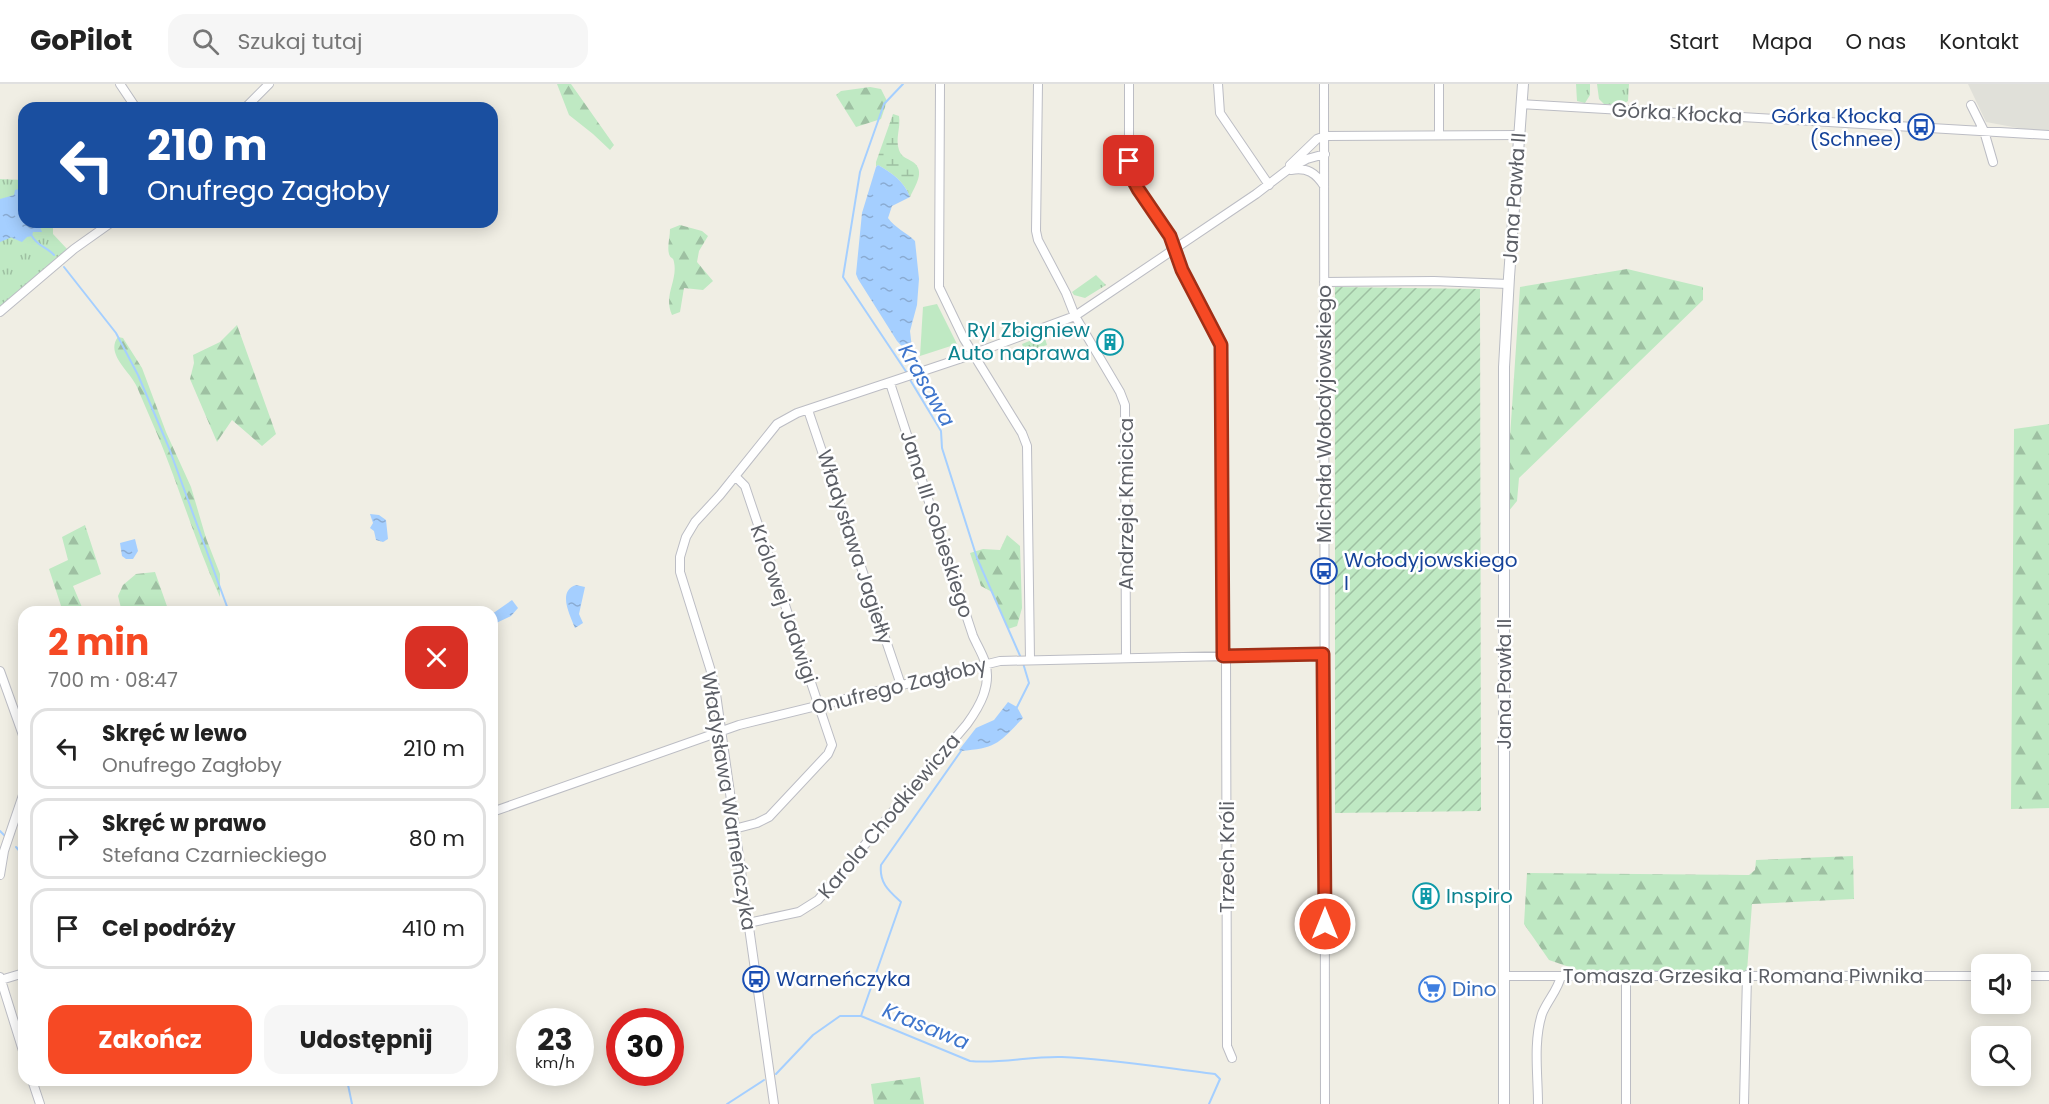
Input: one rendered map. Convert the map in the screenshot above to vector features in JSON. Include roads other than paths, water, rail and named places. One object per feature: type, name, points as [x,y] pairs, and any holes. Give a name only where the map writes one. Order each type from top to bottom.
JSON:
[{"type":"main road","name":"Jana Pawła II","points":[[1504,1104],[1504,426],[1508,284],[1523,84]]},
{"type":"street","points":[[120,84],[132,102]]},
{"type":"street","points":[[250,102],[269,84]]},
{"type":"street","points":[[940,84],[939,286],[964,339],[1022,433],[1027,446],[1025,659]]},
{"type":"street","name":"Andrzeja Kmicica","points":[[1038,84],[1036,231],[1042,250],[1066,293],[1075,316],[1120,392],[1125,405],[1126,657]]},
{"type":"street","name":"Trzech Króli","points":[[1129,84],[1131,176],[1170,236],[1182,270],[1219,340],[1222,354],[1227,1046],[1232,1058]]},
{"type":"street","points":[[1218,84],[1218,106],[1223,120],[1269,185]]},
{"type":"street","name":"Michała Wołodyjowskiego","points":[[1324,84],[1325,1104]]},
{"type":"street","points":[[1438,135],[1439,84]]},
{"type":"street","name":"Górka Kłocka","points":[[1521,104],[2049,135]]},
{"type":"street","points":[[1971,105],[1984,131],[1993,162]]},
{"type":"street","points":[[1282,174],[1317,139],[1325,136],[1519,135]]},
{"type":"street","points":[[1282,174],[1307,159],[1325,154]]},
{"type":"street","points":[[1282,174],[1304,169],[1314,173],[1324,186]]},
{"type":"street","name":"Władysława Warneńczyka","points":[[774,1104],[710,668],[682,579],[680,557],[686,537],[695,522],[735,476],[770,429],[783,420],[1075,316],[1282,174]]},
{"type":"street","points":[[0,312],[67,255],[104,228]]},
{"type":"street","points":[[1324,282],[1434,281],[1508,284]]},
{"type":"street","name":"Jana III Sobieskiego","points":[[890,383],[973,636],[986,664]]},
{"type":"street","name":"Władysława Jagiełły","points":[[808,410],[901,685]]},
{"type":"street","name":"Królowej Jadwigi","points":[[734,829],[757,823],[768,817],[832,749],[832,740],[745,486],[735,476]]},
{"type":"street","name":"Onufrego Zagłoby","points":[[498,810],[721,731],[1000,661],[1323,654]]},
{"type":"street","name":"Karola Chodkiewicza","points":[[748,923],[799,912],[818,900],[973,716],[983,699],[987,680],[986,664]]},
{"type":"street","points":[[0,671],[18,721]]},
{"type":"street","points":[[0,875],[4,851],[18,810]]},
{"type":"street","points":[[18,975],[1,979],[18,1034]]},
{"type":"street","points":[[1744,1104],[1747,975]]},
{"type":"street","name":"Tomasza Grzesika i Romana Piwnika","points":[[1504,976],[1971,976]]},
{"type":"street","points":[[1538,1104],[1539,1027],[1560,976]]},
{"type":"street","points":[[1626,976],[1626,1104]]},
{"type":"street","points":[[2031,976],[2049,976]]},
{"type":"street","points":[[34,1086],[40,1104]]},
{"type":"water","points":[[878,165],[897,178],[910,197],[892,206],[888,218],[915,241],[919,279],[917,305],[910,331],[912,348],[909,354],[897,341],[856,274],[862,213]]},
{"type":"water","points":[[18,189],[18,228],[40,228],[42,232],[33,232],[32,236],[22,242],[11,238],[0,242],[0,199],[14,195],[15,190]]},
{"type":"water","points":[[370,514],[379,515],[386,520],[388,539],[383,542],[376,540],[374,531],[370,528],[373,523]]},
{"type":"water","points":[[135,539],[138,551],[133,559],[126,559],[122,556],[120,543]]},
{"type":"water","points":[[576,585],[585,587],[579,614],[583,623],[575,628],[566,598],[570,588]]},
{"type":"water","points":[[512,600],[518,608],[511,616],[498,622],[498,610]]},
{"type":"water","points":[[1008,702],[1017,707],[1023,718],[1002,739],[990,746],[959,750],[976,728],[994,720]]},
{"type":"waterway","name":"Krasawa","points":[[903,84],[884,104],[860,172],[843,277],[907,373]]},
{"type":"waterway","points":[[32,236],[54,255]]},
{"type":"waterway","points":[[64,267],[116,333],[138,375],[169,448],[227,606]]},
{"type":"waterway","name":"Krasawa","points":[[909,378],[941,431],[942,448],[977,558],[1021,658]]},
{"type":"waterway","name":"Krasawa","points":[[1017,707],[1029,683],[1023,663]]},
{"type":"waterway","name":"Krasawa","points":[[961,751],[881,865],[883,882],[901,902],[861,1016],[970,1061],[1081,1058],[1215,1074],[1220,1079],[1209,1104]]},
{"type":"waterway","points":[[0,831],[6,837]]},
{"type":"waterway","points":[[776,1074],[813,1035],[840,1016],[861,1016]]},
{"type":"waterway","points":[[727,1104],[764,1080]]},
{"type":"waterway","points":[[348,1086],[352,1104]]},
{"type":"place","name":"Górka Kłocka (Schnee)","points":[[1921,127]]},
{"type":"place","name":"Ryl Zbigniew Auto naprawa","points":[[1110,342]]},
{"type":"place","name":"Wołodyjowskiego I","points":[[1324,571]]},
{"type":"place","name":"Inspiro","points":[[1426,896]]},
{"type":"place","name":"Warneńczyka","points":[[756,979]]},
{"type":"place","name":"Dino","points":[[1432,989]]}]
